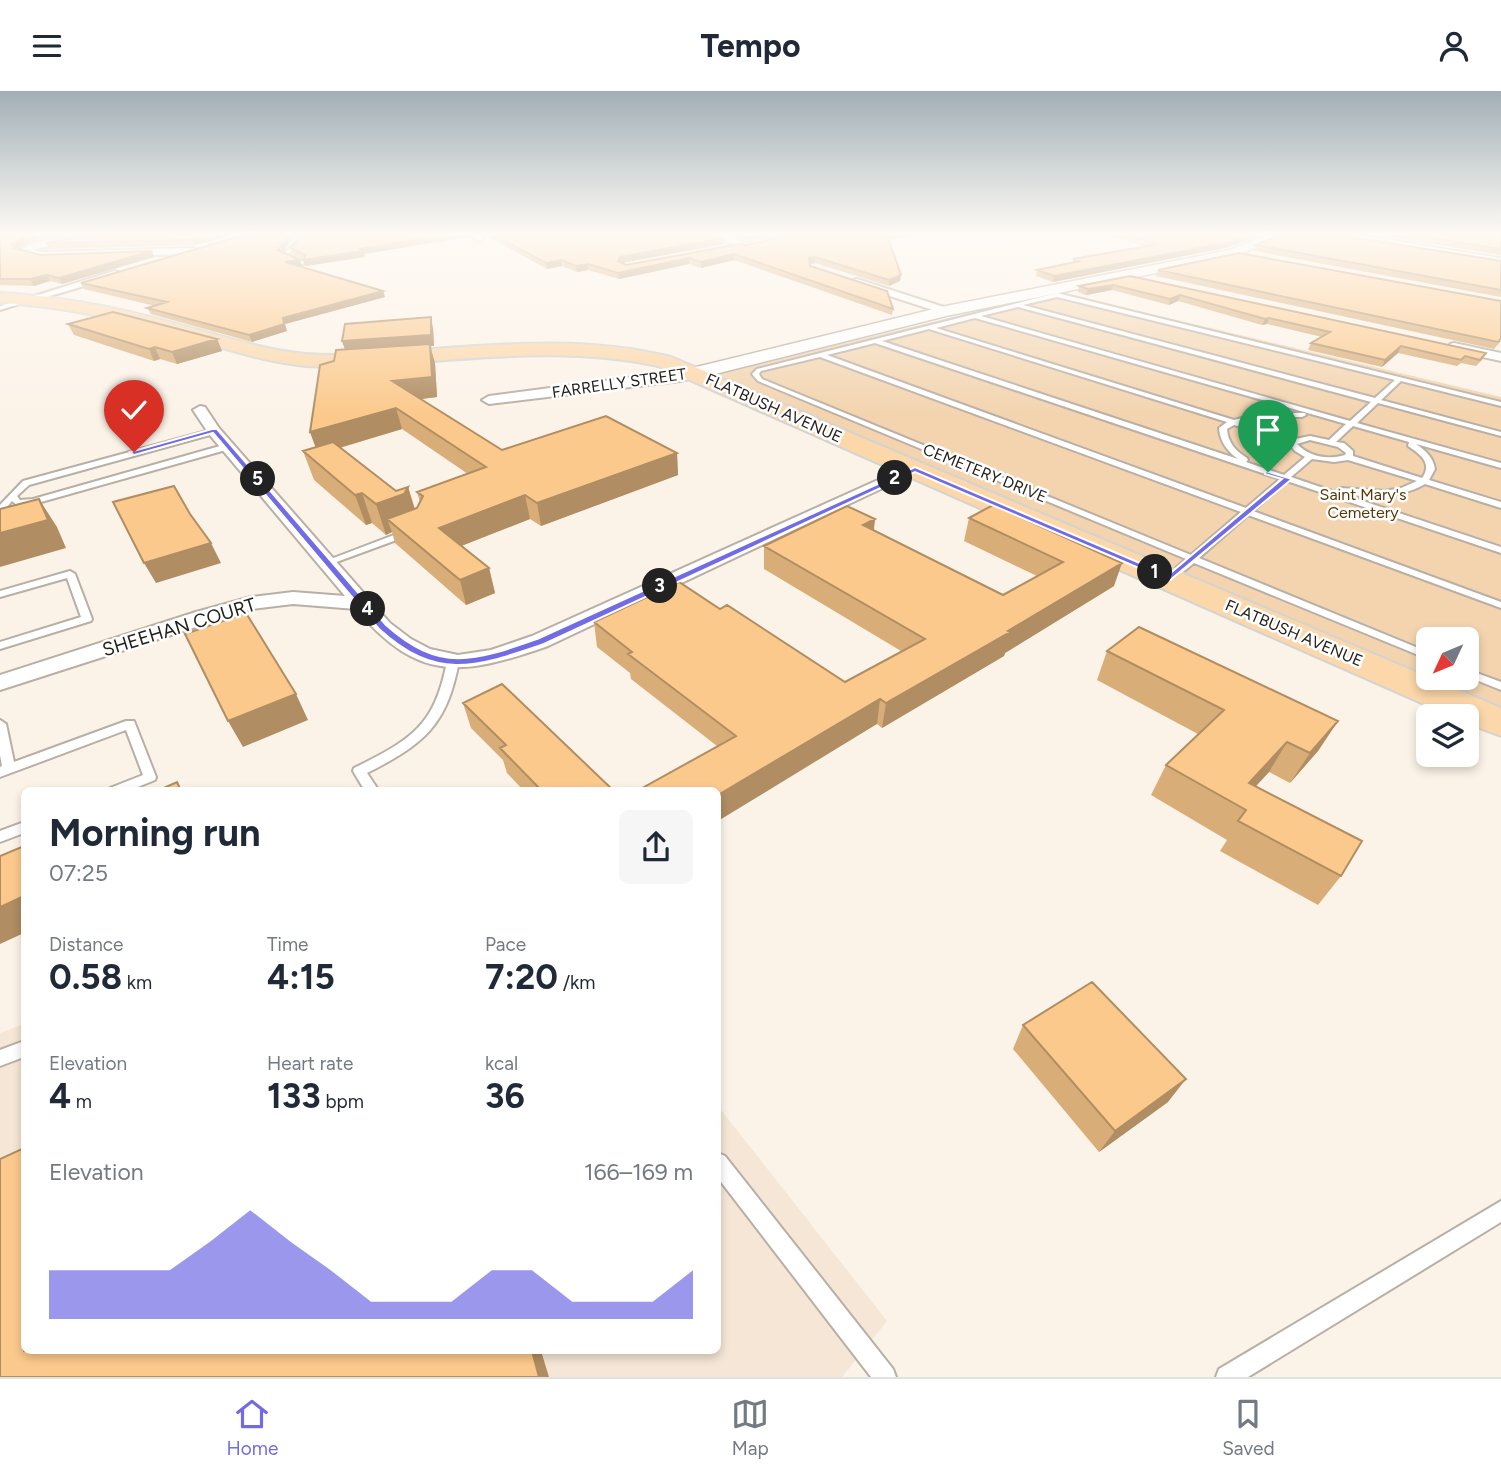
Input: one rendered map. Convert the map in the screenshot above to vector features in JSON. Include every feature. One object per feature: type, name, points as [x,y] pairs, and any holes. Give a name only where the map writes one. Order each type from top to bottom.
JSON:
[{"type":"main road","name":"FLATBUSH AVENUE","points":[[0,298],[30,299],[107,313],[252,350],[306,360],[346,361],[498,350],[579,349],[646,356],[695,373],[1501,723]]},
{"type":"street","points":[[30,299],[43,295]]},
{"type":"street","points":[[896,295],[946,311]]},
{"type":"street","name":"FARRELLY STREET","points":[[489,400],[680,377],[946,311],[1026,295]]},
{"type":"street","points":[[1447,345],[1501,357]]},
{"type":"street","points":[[200,410],[214,431],[230,446],[383,627],[403,645],[432,660],[464,662],[501,655],[540,641],[915,469]]},
{"type":"street","name":"SHEEHAN COURT","points":[[0,683],[202,616],[251,603],[293,599],[364,603]]},
{"type":"lane","name":"CEMETERY DRIVE","points":[[1057,295],[759,370],[755,374],[760,380],[1416,651]]},
{"type":"lane","name":"CEMETERY DRIVE","points":[[1057,295],[1501,404]]},
{"type":"lane","points":[[0,309],[30,299]]},
{"type":"lane","points":[[1016,305],[1501,434]]},
{"type":"lane","points":[[975,316],[1501,466]]},
{"type":"lane","points":[[931,327],[1295,441],[1310,438],[1331,442],[1347,449],[1348,457]]},
{"type":"lane","points":[[875,340],[1501,550]]},
{"type":"lane","points":[[822,355],[1501,605]]},
{"type":"lane","points":[[1331,442],[1400,379]]},
{"type":"lane","points":[[1268,472],[1231,451],[1223,436],[1223,428],[1254,416],[1285,414],[1337,420]]},
{"type":"lane","points":[[0,510],[26,483],[214,431]]},
{"type":"lane","points":[[1312,487],[1390,493],[1425,482],[1433,470],[1426,456],[1415,446],[1385,433]]},
{"type":"lane","points":[[1295,441],[1293,444],[1296,448],[1311,456],[1333,460],[1348,457],[1501,505]]},
{"type":"lane","points":[[12,496],[18,503],[34,501],[230,446]]},
{"type":"lane","points":[[1169,579],[1288,479],[1311,456]]},
{"type":"lane","points":[[328,562],[419,528]]},
{"type":"lane","points":[[0,594],[70,574],[87,619],[0,646]]},
{"type":"lane","points":[[369,787],[359,771],[409,744],[432,724],[449,689],[453,661]]},
{"type":"lane","points":[[1479,677],[1501,686]]},
{"type":"lane","points":[[0,725],[4,770],[130,724],[150,777],[125,787]]},
{"type":"lane","points":[[0,837],[21,828]]},
{"type":"lane","points":[[0,1058],[21,1050]]},
{"type":"lane","points":[[721,1167],[885,1377]]},
{"type":"lane","points":[[1227,1377],[1501,1211]]},
{"type":"shaded area","points":[[21,1025],[21,1354],[721,1354],[721,1110],[887,1321],[842,1377],[0,1377],[0,1033]]},
{"type":"green space","name":"Saint Mary's Cemetery","points":[[1046,295],[1072,295],[1501,397],[1501,709],[1456,690],[1479,690],[1479,627],[1416,627],[1416,673],[716,375]]},
{"type":"building","points":[[135,295],[368,295],[283,318],[284,324],[249,335],[147,308],[167,302]]},
{"type":"building","points":[[853,295],[888,295],[893,309]]},
{"type":"building","points":[[1154,295],[1180,295],[1170,299]]},
{"type":"building","points":[[1180,295],[1218,295],[1486,353],[1480,360],[1465,356],[1461,360],[1401,346],[1385,360],[1311,343],[1330,332],[1265,319]]},
{"type":"building","points":[[1276,295],[1468,295],[1501,301],[1501,338],[1498,342]]},
{"type":"building","points":[[113,312],[217,339],[172,352],[155,347],[149,349],[68,324]]},
{"type":"building","points":[[431,317],[431,335],[342,341],[345,324]]},
{"type":"building","points":[[430,344],[432,377],[392,381],[502,450],[606,416],[677,453],[537,503],[525,495],[439,528],[489,568],[460,580],[387,519],[417,508],[423,496],[417,492],[486,467],[396,408],[310,432],[320,365],[334,361],[336,350]]},
{"type":"building","points":[[333,442],[396,491],[408,487],[404,494],[376,504],[362,493],[355,495],[303,451]]},
{"type":"building","points":[[174,486],[211,543],[144,563],[113,502]]},
{"type":"building","points":[[39,499],[48,520],[0,533],[0,509]]},
{"type":"building","points":[[993,505],[1122,563],[1008,631],[1010,632],[886,703],[880,699],[721,793],[721,787],[644,787],[736,736],[628,654],[632,652],[594,622],[679,582],[720,609],[727,605],[845,682],[925,639],[764,546],[847,506],[875,519],[863,525],[1003,595],[1063,562],[969,518]]},
{"type":"building","points":[[246,613],[296,694],[228,721],[185,634]]},
{"type":"building","points":[[1139,627],[1338,721],[1310,753],[1287,742],[1249,783],[1362,841],[1341,876],[1238,821],[1246,810],[1166,765],[1224,710],[1107,651]]},
{"type":"building","points":[[502,684],[610,787],[538,787],[500,748],[506,745],[463,703]]},
{"type":"building","points":[[177,782],[179,787],[166,787]]},
{"type":"building","points":[[21,847],[21,897],[0,907],[0,856]]},
{"type":"building","points":[[1092,982],[1186,1079],[1115,1131],[1023,1025]]},
{"type":"building","points":[[21,1149],[21,1354],[533,1354],[539,1377],[0,1377],[0,1159]]},
{"type":"route","points":[[134,452],[214,431],[230,446],[383,627],[403,645],[432,660],[464,662],[501,655],[540,641],[915,469],[1169,579],[1288,479],[1268,472]]}]
